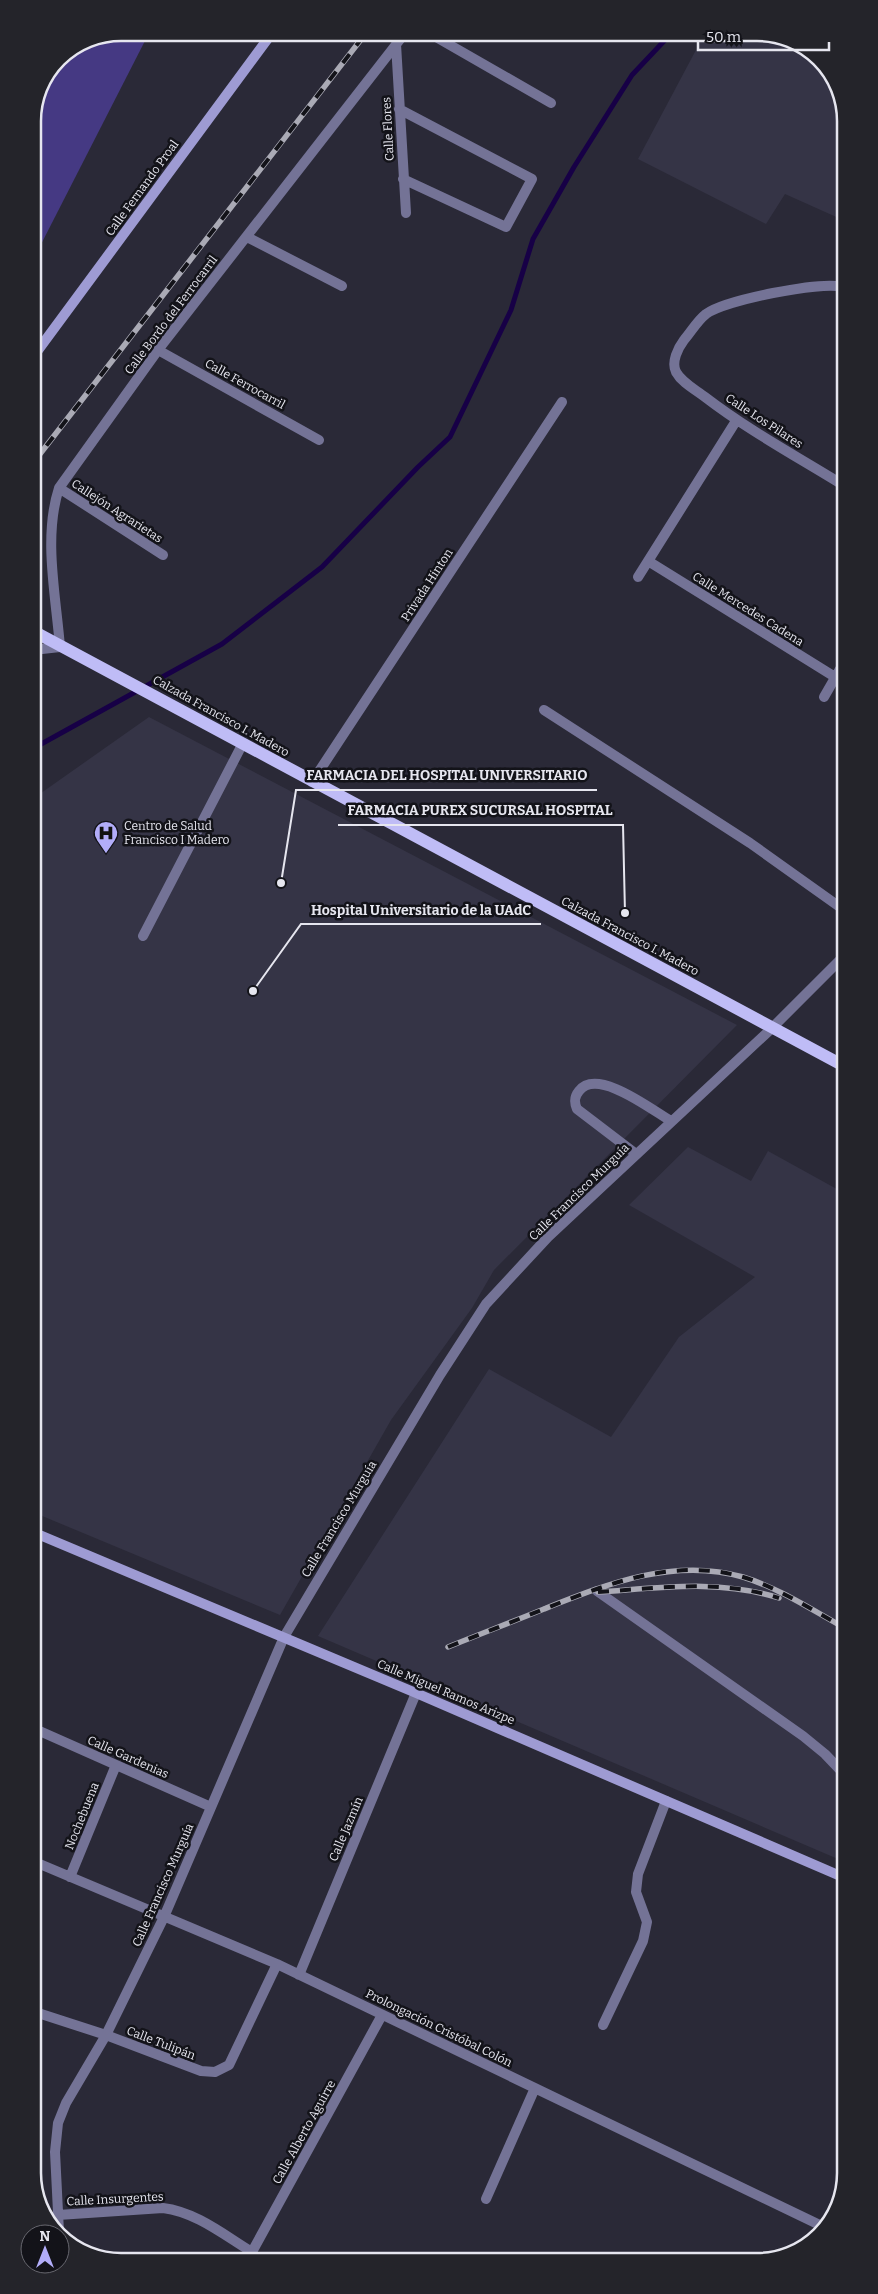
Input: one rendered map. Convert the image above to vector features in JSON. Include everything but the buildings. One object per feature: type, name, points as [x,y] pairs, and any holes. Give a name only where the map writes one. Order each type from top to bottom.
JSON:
[{"type":"main road","name":"Calle Fernando Proal","points":[[41,346],[265,41]]},
{"type":"main road","name":"Calzada Francisco I. Madero","points":[[41,636],[110,671],[312,782],[837,1062]]},
{"type":"main road","name":"Calle Miguel Ramos Arizpe","points":[[41,1536],[416,1693],[837,1875]]},
{"type":"street","name":"Calle Bordo del Ferrocarril","points":[[60,646],[50,533],[52,508],[59,488],[158,350],[398,41]]},
{"type":"street","points":[[442,41],[550,103]]},
{"type":"street","name":"Calle Flores","points":[[396,44],[406,213]]},
{"type":"street","points":[[399,109],[532,179],[506,227],[403,179]]},
{"type":"street","points":[[247,237],[342,286]]},
{"type":"street","name":"Calle Los Pilares","points":[[837,287],[818,286],[721,306],[706,314],[695,326],[679,347],[675,361],[676,372],[685,382],[736,421],[837,481]]},
{"type":"street","name":"Calle Ferrocarril","points":[[158,350],[319,440]]},
{"type":"street","name":"Privada Hinton","points":[[312,782],[562,402]]},
{"type":"street","points":[[638,577],[736,421]]},
{"type":"street","name":"Callejón Agrarietas","points":[[59,488],[163,555]]},
{"type":"street","name":"Calle Mercedes Cadena","points":[[648,561],[835,677]]},
{"type":"street","points":[[41,649],[60,646]]},
{"type":"street","points":[[824,697],[837,674]]},
{"type":"street","points":[[544,710],[750,843],[837,905]]},
{"type":"street","points":[[142,936],[243,743]]},
{"type":"street","name":"Calle Francisco Murguía","points":[[59,2223],[55,2152],[58,2123],[66,2103],[106,2035],[164,1917],[284,1637],[440,1375],[486,1304],[548,1237],[772,1028],[837,963]]},
{"type":"street","points":[[636,1154],[577,1109],[574,1102],[580,1089],[588,1084],[608,1085],[671,1121]]},
{"type":"street","points":[[597,1591],[803,1736],[837,1767]]},
{"type":"street","name":"Calle Jazmín","points":[[299,1975],[416,1693]]},
{"type":"street","name":"Calle Gardenias","points":[[41,1733],[210,1807]]},
{"type":"street","name":"Nochebuena","points":[[70,1877],[116,1765]]},
{"type":"street","points":[[603,2025],[643,1941],[648,1922],[636,1892],[638,1874],[666,1801]]},
{"type":"street","name":"Prolongación Cristóbal Colón","points":[[41,1865],[277,1964],[818,2224]]},
{"type":"street","name":"Calle Tulipán","points":[[41,2014],[106,2035],[201,2072],[215,2072],[228,2065],[277,1964]]},
{"type":"street","name":"Calle Alberto Aguirre","points":[[252,2253],[382,2015]]},
{"type":"street","points":[[486,2199],[535,2088]]},
{"type":"street","name":"Calle Insurgentes","points":[[58,2216],[163,2208],[175,2209],[189,2214],[246,2253]]},
{"type":"shaded area","points":[[121,41],[145,41],[41,244],[41,116],[47,90],[65,65],[90,47]]},
{"type":"shaded area","points":[[701,41],[762,41],[783,45],[806,58],[817,68],[829,86],[834,100],[837,121],[837,217],[785,194],[766,224],[638,159]]},
{"type":"shaded area","points":[[149,717],[737,1025],[494,1270],[472,1308],[391,1420],[280,1615],[41,1515],[41,793]]},
{"type":"shaded area","points":[[688,1147],[751,1181],[768,1151],[837,1189],[837,1859],[318,1636],[489,1369],[611,1437],[679,1337],[755,1277],[629,1205]]},
{"type":"waterway","points":[[41,744],[222,644],[322,567],[418,467],[450,437],[511,310],[533,239],[574,167],[632,75],[664,41]]},
{"type":"railway","points":[[41,453],[360,41]]},
{"type":"railway","points":[[448,1647],[616,1583],[641,1576],[692,1570],[743,1577],[769,1587],[837,1624]]},
{"type":"railway","points":[[598,1592],[689,1586],[734,1588],[779,1598]]},
{"type":"place","name":"Centro de Salud Francisco I Madero","points":[[106,854]]},
{"type":"place","name":"FARMACIA DEL HOSPITAL UNIVERSITARIO","points":[[281,883]]},
{"type":"place","name":"FARMACIA PUREX SUCURSAL HOSPITAL","points":[[625,913]]},
{"type":"place","name":"Hospital Universitario de la UAdC","points":[[253,991]]}]
